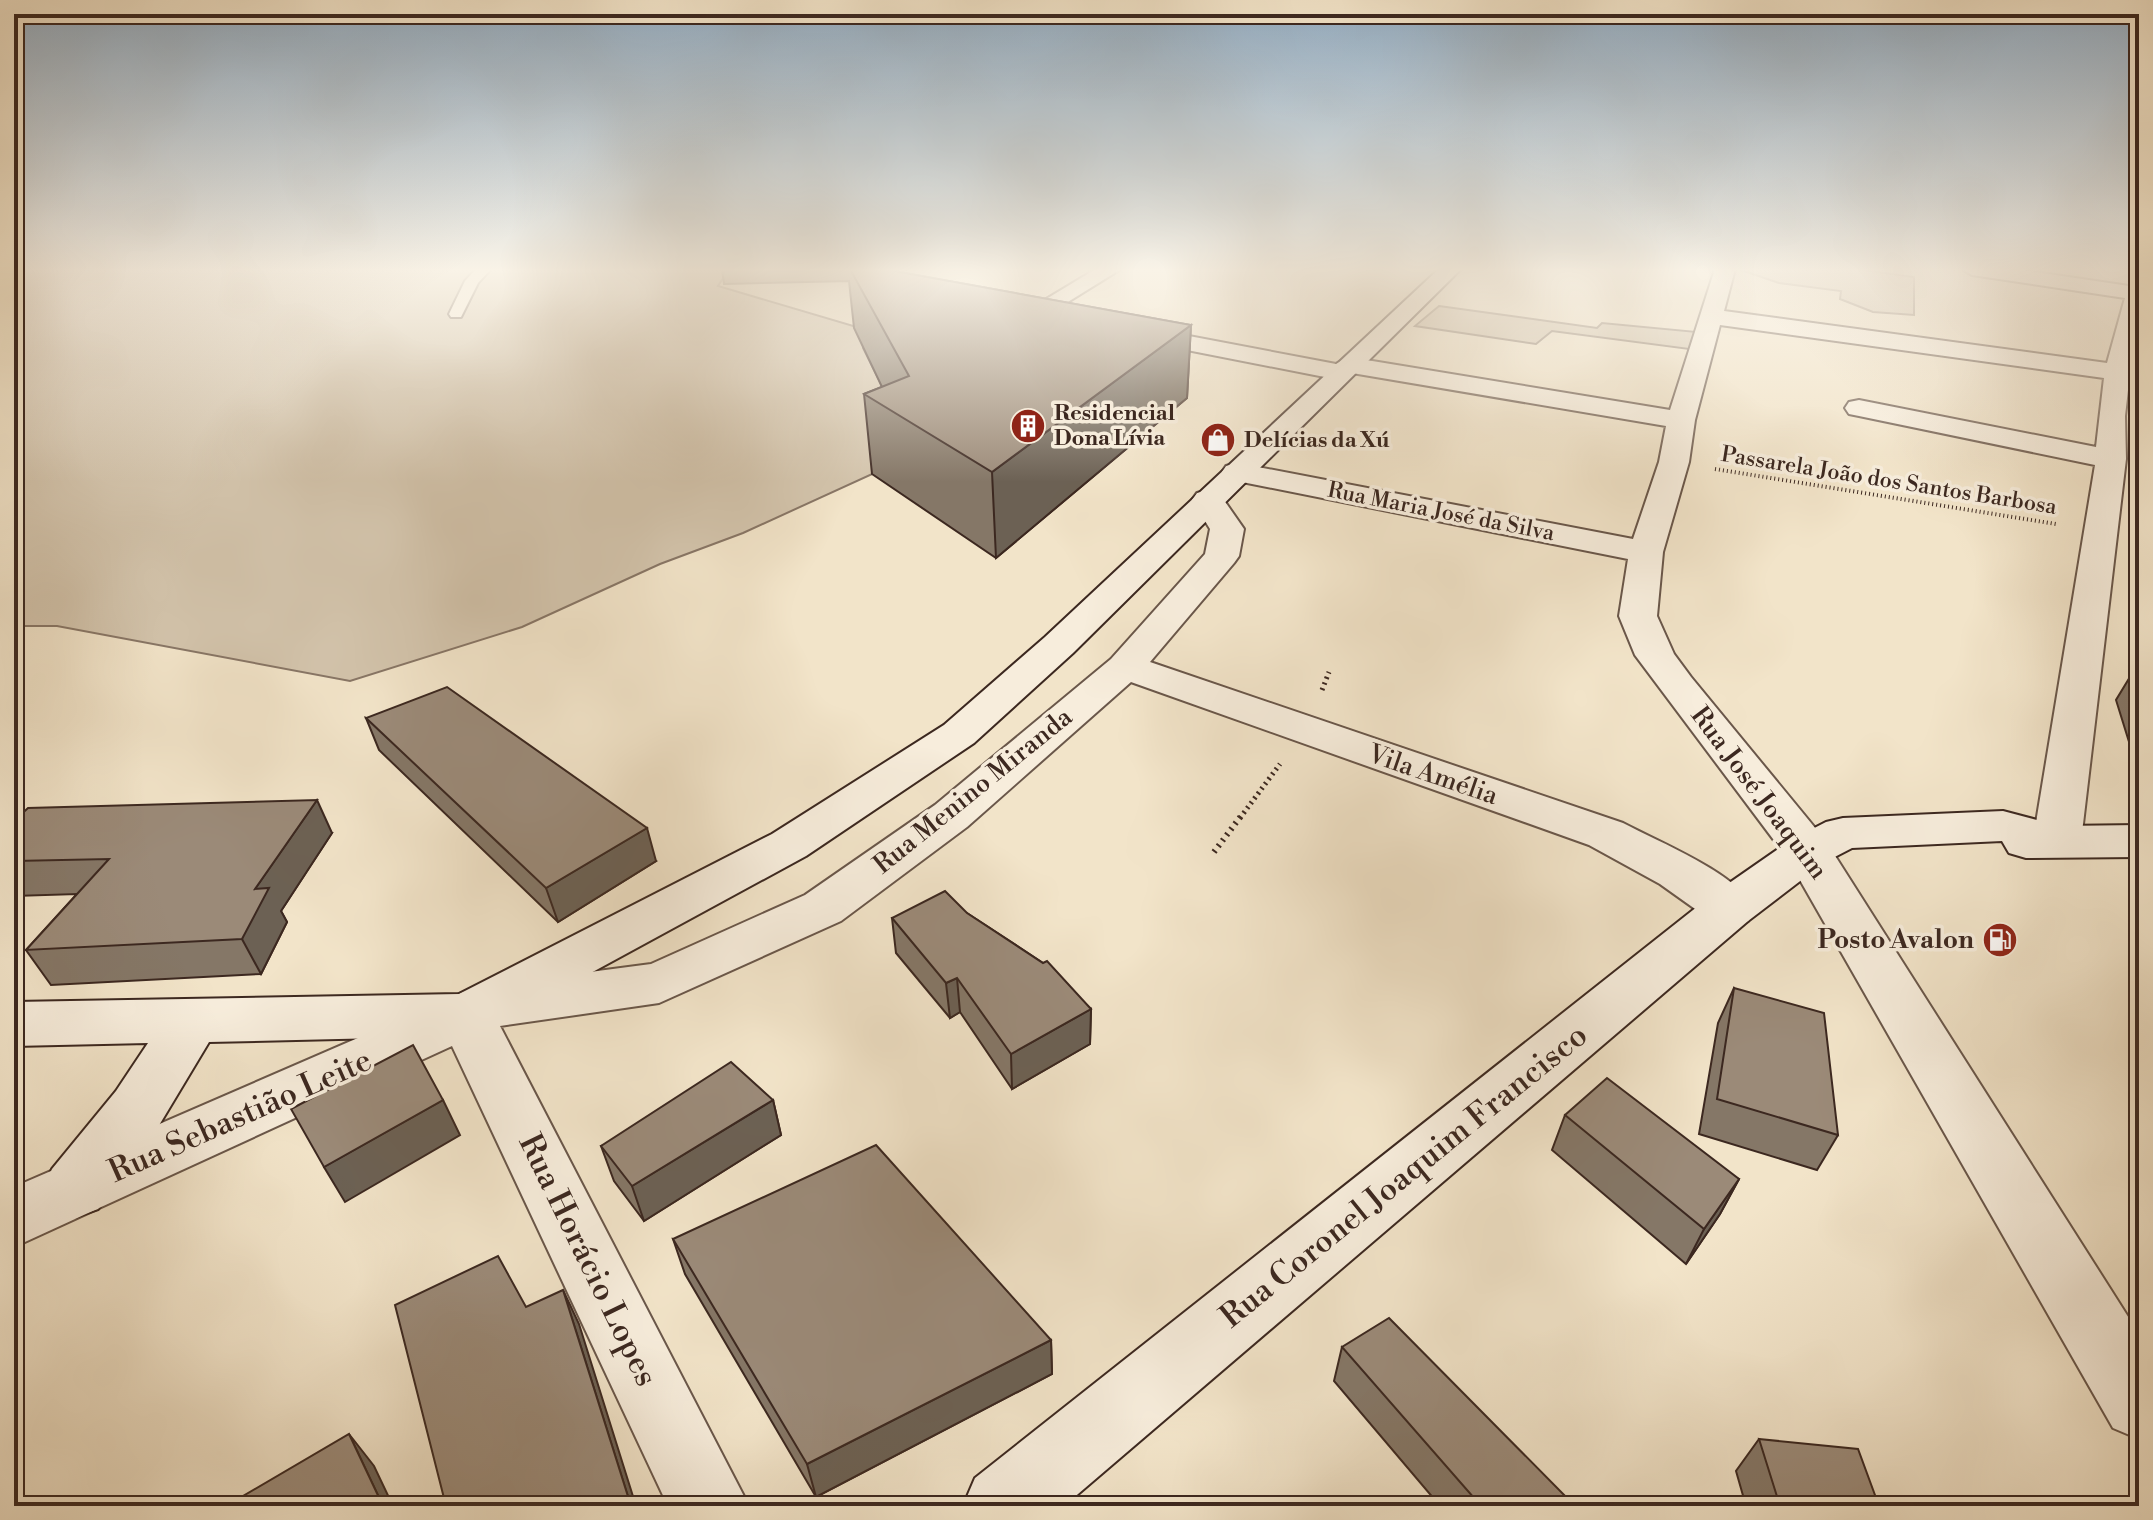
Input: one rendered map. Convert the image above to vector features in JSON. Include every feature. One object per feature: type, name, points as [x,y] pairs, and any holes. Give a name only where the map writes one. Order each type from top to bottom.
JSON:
[{"type":"street","points":[[1179,340],[1344,369],[1681,420]]},
{"type":"street","points":[[14,1024],[474,1011],[789,845],[959,734],[1059,645],[1375,340]]},
{"type":"street","name":"Rua José Joaquim","points":[[1707,340],[1681,420],[1674,462],[1646,552],[1638,616],[1655,655],[1808,851],[2139,1402]]},
{"type":"street","points":[[1881,340],[2129,374]]},
{"type":"street","points":[[2057,841],[2098,530],[2120,457],[2133,340]]},
{"type":"street","points":[[1859,408],[2120,457]]},
{"type":"street","name":"Rua Maria José da Silva","points":[[1222,486],[1646,552]]},
{"type":"street","name":"Rua Menino Miranda","points":[[474,1011],[659,983],[823,908],[951,816],[1125,667],[1222,556],[1227,529],[1222,486]]},
{"type":"street","name":"Vila Amélia","points":[[1125,667],[1606,834],[1677,872],[1730,908]]},
{"type":"street","points":[[1808,851],[2057,841],[2139,841]]},
{"type":"street","name":"Rua Coronel Joaquim Francisco","points":[[1003,1506],[1730,908],[1808,851]]},
{"type":"street","name":"Rua Sebastião Leite","points":[[14,1218],[474,1011]]},
{"type":"street","name":"Rua Horácio Lopes","points":[[474,1011],[709,1506]]},
{"type":"street","points":[[75,1189],[137,1109],[194,1018]]},
{"type":"path","name":"Passarela João dos Santos Barbosa","points":[[1674,462],[2098,530]]},
{"type":"shaded area","points":[[14,340],[871,340],[863,348],[916,454],[743,533],[660,564],[522,627],[350,681],[57,626],[14,626]]},
{"type":"shaded area","points":[[1509,340],[1541,340],[1536,344]]},
{"type":"shaded area","points":[[1620,340],[1693,340],[1689,349]]},
{"type":"building","points":[[889,340],[1171,340],[992,472],[864,394],[909,376]]},
{"type":"building","points":[[447,687],[647,828],[546,888],[366,718]]},
{"type":"building","points":[[317,800],[255,889],[269,888],[242,939],[26,950],[109,859],[14,861],[14,821],[28,808]]},
{"type":"building","points":[[945,891],[967,913],[1043,963],[1047,961],[1091,1009],[1011,1054],[957,978],[946,983],[892,918]]},
{"type":"building","points":[[1734,988],[1824,1013],[1838,1135],[1717,1099]]},
{"type":"building","points":[[413,1045],[443,1100],[324,1167],[291,1109]]},
{"type":"building","points":[[731,1062],[773,1100],[632,1186],[601,1146]]},
{"type":"building","points":[[1607,1078],[1739,1179],[1704,1229],[1565,1115]]},
{"type":"building","points":[[876,1145],[1051,1340],[807,1464],[673,1239]]},
{"type":"building","points":[[498,1256],[526,1307],[563,1290],[631,1506],[446,1506],[395,1305]]},
{"type":"building","points":[[1389,1318],[1575,1506],[1481,1506],[1342,1347]]},
{"type":"building","points":[[349,1434],[383,1506],[226,1506]]},
{"type":"building","points":[[1759,1439],[1858,1449],[1879,1506],[1780,1506]]},
{"type":"place","name":"Residencial Dona Lívia","points":[[1028,426]]},
{"type":"place","name":"Delícias da Xú","points":[[1218,440]]},
{"type":"place","name":"Posto Avalon","points":[[2000,940]]}]
